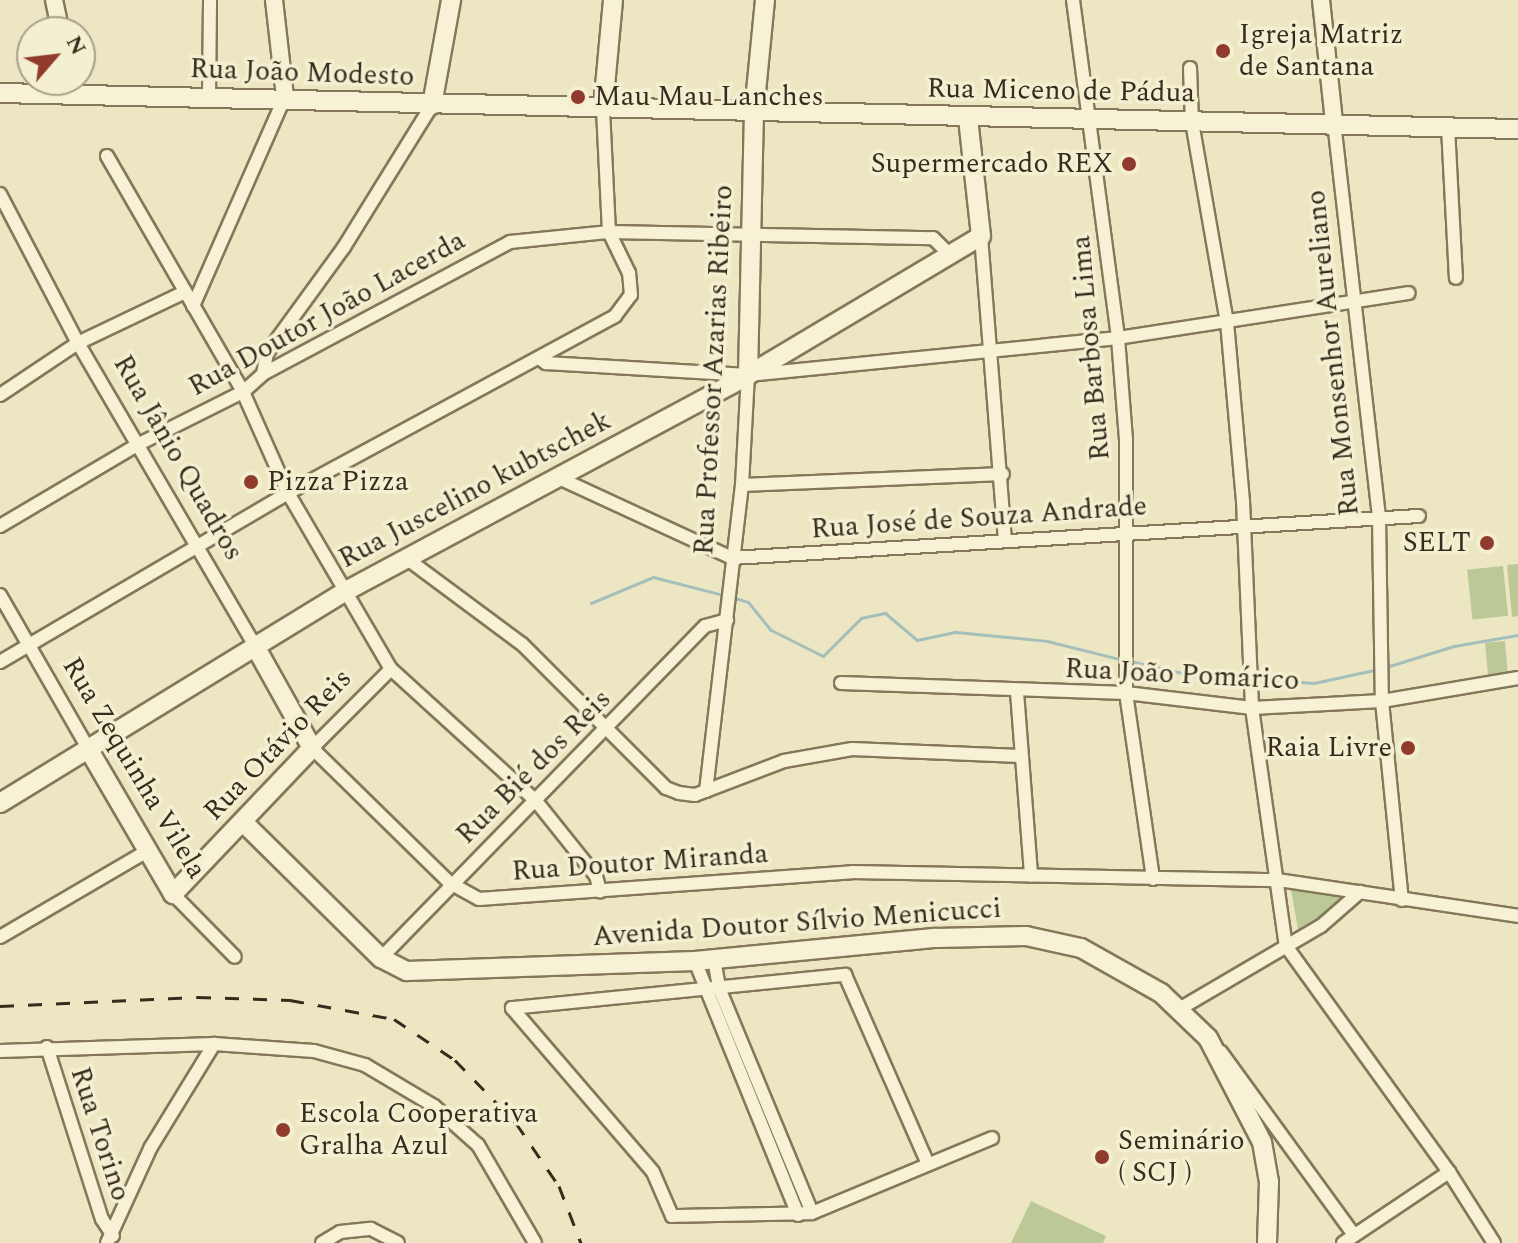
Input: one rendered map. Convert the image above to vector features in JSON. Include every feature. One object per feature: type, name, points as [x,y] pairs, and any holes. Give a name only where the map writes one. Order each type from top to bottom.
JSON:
[{"type":"main road","points":[[432,105],[451,0]]},
{"type":"main road","points":[[603,108],[613,0]]},
{"type":"main road","name":"Rua Professor Azarias Ribeiro","points":[[748,375],[754,112],[765,0]]},
{"type":"main road","name":"Rua João Modesto","points":[[96,90],[209,98],[285,96],[432,105],[603,108]]},
{"type":"main road","name":"Rua Miceno de Pádua","points":[[603,108],[968,118],[1334,122],[1518,129]]},
{"type":"main road","points":[[968,118],[981,236]]},
{"type":"main road","name":"Rua Juscelino kubtschek","points":[[0,803],[346,591],[748,375],[788,347],[981,236]]},
{"type":"main road","name":"Rua Jânio Quadros","points":[[255,646],[312,748]]},
{"type":"main road","name":"Rua Otávio Reis","points":[[173,894],[312,748]]},
{"type":"main road","name":"Rua Zequinha Vilela","points":[[89,750],[173,894]]},
{"type":"main road","points":[[243,822],[381,958]]},
{"type":"main road","name":"Avenida Doutor Sílvio Menicucci","points":[[381,958],[407,971],[449,973],[695,961],[936,938],[1026,936],[1081,948],[1181,1008],[1208,1038],[1262,1142],[1269,1182],[1267,1243]]},
{"type":"street","points":[[209,98],[210,0]]},
{"type":"street","points":[[193,306],[285,96],[274,0]]},
{"type":"street","name":"Rua Barbosa Lima","points":[[1073,0],[1085,118],[1099,182],[1118,338],[1128,533],[1126,693],[1153,879]]},
{"type":"street","name":"Rua Monsenhor Aureliano","points":[[1321,0],[1352,303],[1379,518],[1382,701],[1402,900]]},
{"type":"street","points":[[1190,68],[1192,122],[1227,322],[1243,525],[1252,708],[1286,946],[1449,1172],[1494,1243]]},
{"type":"street","points":[[263,374],[267,353],[344,247],[432,105]]},
{"type":"street","points":[[0,662],[288,493],[615,316],[631,295],[629,273],[609,232],[603,108]]},
{"type":"street","points":[[1448,127],[1456,278]]},
{"type":"street","points":[[107,156],[243,392],[288,493],[391,669],[536,801],[596,876],[600,891]]},
{"type":"street","name":"Rua Jânio Quadros","points":[[1,198],[78,343],[255,646]]},
{"type":"street","name":"Rua Doutor João Lacerda","points":[[0,526],[137,445],[243,392],[263,374],[416,296],[488,251],[510,242],[609,232],[933,238],[948,253]]},
{"type":"street","points":[[981,236],[1003,474],[1005,539]]},
{"type":"street","points":[[0,395],[78,343],[185,292]]},
{"type":"street","points":[[539,358],[546,363],[748,375],[1118,338],[1409,293]]},
{"type":"street","points":[[788,347],[784,357],[796,369]]},
{"type":"street","points":[[708,373],[715,379],[713,394]]},
{"type":"street","name":"Rua Professor Azarias Ribeiro","points":[[706,791],[742,485],[748,375]]},
{"type":"street","points":[[742,485],[1003,474]]},
{"type":"street","name":"Rua José de Souza Andrade","points":[[559,478],[732,558],[1419,516]]},
{"type":"street","points":[[406,558],[522,644],[666,788],[695,795],[784,761],[852,749],[1020,756]]},
{"type":"street","name":"Rua Zequinha Vilela","points":[[0,595],[89,750]]},
{"type":"street","name":"Rua Bié dos Reis","points":[[381,958],[450,883],[608,729],[705,626],[727,620]]},
{"type":"street","name":"Rua Otávio Reis","points":[[312,748],[391,669]]},
{"type":"street","name":"Rua João Pomárico","points":[[841,683],[1017,692],[1126,693],[1252,708],[1382,701],[1518,678]]},
{"type":"street","points":[[1017,692],[1031,875]]},
{"type":"street","name":"Rua Doutor Miranda","points":[[312,748],[450,883],[479,899],[852,872],[1278,880],[1518,916]]},
{"type":"street","points":[[0,937],[147,851]]},
{"type":"street","points":[[1181,1008],[1351,905],[1360,892]]},
{"type":"street","name":"Rua Zequinha Vilela","points":[[173,894],[235,957]]},
{"type":"street","points":[[714,959],[719,988],[812,1213]]},
{"type":"street","points":[[695,961],[702,988],[798,1215]]},
{"type":"street","points":[[928,1164],[845,975],[512,1008],[653,1172],[672,1216],[812,1213],[992,1138]]},
{"type":"street","points":[[719,1027],[734,1022]]},
{"type":"street","points":[[1208,1038],[1237,1069],[1348,1239],[1449,1172]]},
{"type":"street","points":[[111,1239],[151,1147],[214,1044]]},
{"type":"street","points":[[0,1051],[47,1047],[214,1044],[326,1055],[365,1065],[421,1097],[478,1145],[535,1243]]},
{"type":"street","name":"Rua Torino","points":[[47,1047],[111,1239]]},
{"type":"street","points":[[738,1073],[752,1067]]},
{"type":"street","points":[[761,1128],[775,1122]]},
{"type":"street","points":[[779,1170],[792,1165]]},
{"type":"street","points":[[322,1243],[340,1232],[371,1229],[398,1243]]},
{"type":"green space","points":[[1518,564],[1518,616],[1512,617],[1507,565]]},
{"type":"green space","points":[[1503,566],[1508,616],[1472,619],[1467,570]]},
{"type":"green space","points":[[1505,641],[1508,673],[1488,675],[1485,643]]},
{"type":"green space","points":[[1291,890],[1351,898],[1298,929]]},
{"type":"green space","points":[[1031,1201],[1106,1236],[1103,1243],[1011,1243]]},
{"type":"waterway","points":[[591,603],[653,577],[723,595]]},
{"type":"waterway","points":[[735,598],[748,602],[771,630],[823,656],[861,618],[885,613],[917,640],[956,632],[1047,641],[1123,660]]},
{"type":"waterway","points":[[1386,667],[1454,646],[1518,635]]},
{"type":"waterway","points":[[1130,661],[1208,679],[1249,679]]},
{"type":"waterway","points":[[1256,679],[1314,683],[1379,669]]},
{"type":"railway","points":[[0,1006],[197,997],[290,1000],[394,1019],[455,1060],[516,1123],[559,1186],[581,1243]]},
{"type":"place","name":"Igreja Matriz de Santana","points":[[1223,51]]},
{"type":"place","name":"Mau Mau Lanches","points":[[578,97]]},
{"type":"place","name":"Supermercado REX","points":[[1129,164]]},
{"type":"place","name":"Pizza Pizza","points":[[251,482]]},
{"type":"place","name":"SELT","points":[[1487,543]]},
{"type":"place","name":"Raia Livre","points":[[1408,748]]},
{"type":"place","name":"Escola Cooperativa Gralha Azul","points":[[283,1130]]},
{"type":"place","name":"Seminário ( SCJ )","points":[[1102,1157]]}]
